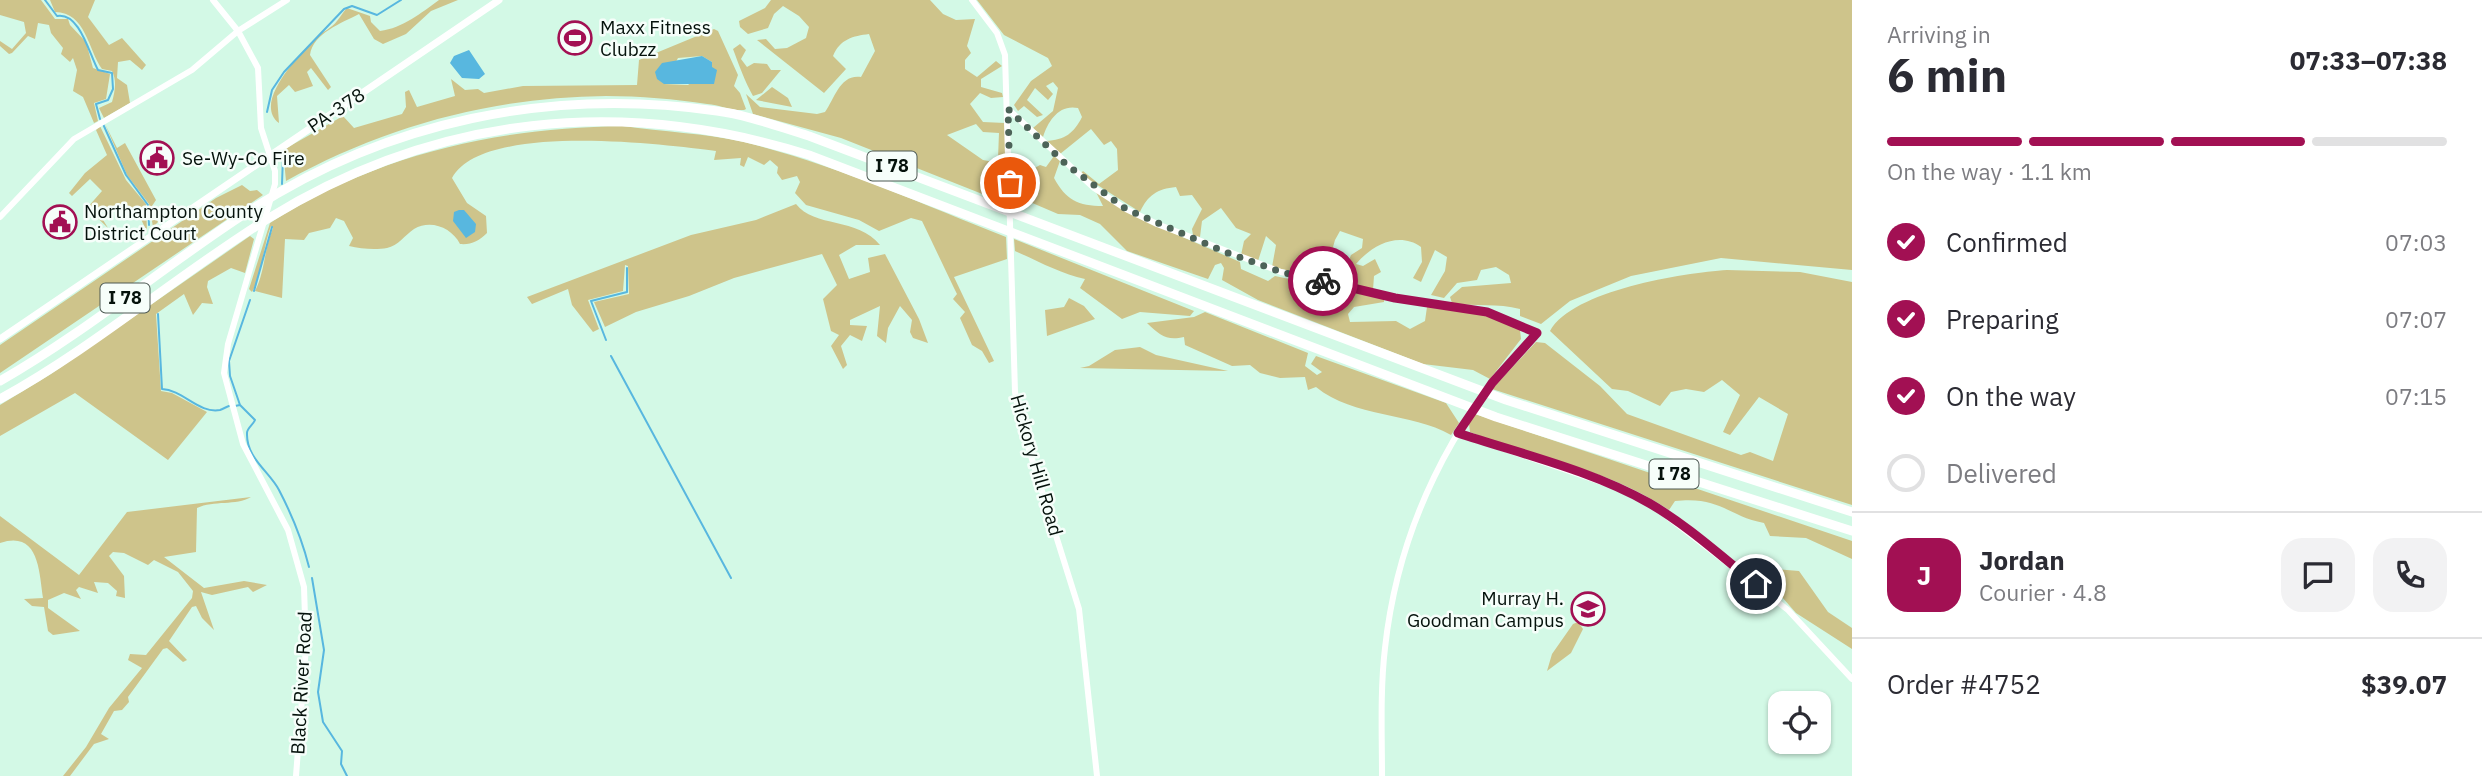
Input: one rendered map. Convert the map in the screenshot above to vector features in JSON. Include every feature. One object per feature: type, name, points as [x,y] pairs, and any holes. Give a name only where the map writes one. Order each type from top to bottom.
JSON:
[{"type":"highway","name":"I 78","points":[[0,380],[64,340],[247,212],[295,183],[349,156],[423,129],[500,112],[567,105],[645,103],[720,111],[809,136],[1506,400],[1852,512]]},
{"type":"highway","name":"I 78","points":[[0,399],[72,354],[288,207],[348,175],[443,141],[493,131],[582,121],[647,122],[717,131],[809,155],[1459,403],[1852,531]]},
{"type":"main road","name":"PA-378","points":[[0,339],[499,0]]},
{"type":"street","name":"Black River Road","points":[[213,0],[238,32],[259,73],[261,128],[275,172],[275,184],[226,356],[224,373],[247,455],[288,530],[304,587],[306,647],[296,776]]},
{"type":"street","points":[[0,217],[68,144],[192,70],[238,32],[287,0]]},
{"type":"street","name":"Hickory Hill Road","points":[[972,0],[997,33],[1004,48],[1016,402],[1079,609],[1097,776]]},
{"type":"street","points":[[1008,109],[1094,188],[1126,209],[1189,237],[1281,272],[1395,298],[1487,312],[1537,333],[1492,383],[1458,433],[1419,510],[1396,584],[1384,666],[1382,776]]},
{"type":"street","points":[[1458,433],[1619,488],[1651,504],[1788,610],[1852,679]]},
{"type":"shaded area","points":[[0,0],[41,0],[55,19],[68,19],[70,25],[86,42],[93,68],[110,74],[106,99],[94,103],[98,121],[94,123],[83,97],[73,91],[77,70],[73,58],[70,62],[61,54],[63,48],[51,33],[49,25],[38,23],[35,39],[28,36],[12,53],[9,54],[0,46],[0,41],[12,49],[26,33],[24,22],[0,15]]},
{"type":"shaded area","points":[[50,0],[95,0],[88,17],[109,45],[122,38],[146,65],[142,70],[130,60],[118,62],[117,78],[127,85],[130,103],[104,118],[99,108],[112,102],[115,79],[112,71],[102,69],[80,25],[73,18],[55,12]]},
{"type":"shaded area","points":[[439,0],[458,0],[431,11],[406,34],[383,44],[374,39],[359,14],[329,30],[312,47],[310,55],[331,87],[328,90],[311,68],[307,72],[313,86],[295,92],[289,85],[277,96],[279,123],[272,114],[271,104],[281,79],[309,45],[335,23],[347,8],[370,16],[371,22],[380,31],[404,23]]},
{"type":"shaded area","points":[[771,0],[930,0],[943,14],[956,20],[975,19],[967,46],[971,53],[965,60],[965,69],[977,77],[996,61],[1002,66],[981,79],[981,87],[1002,93],[1003,97],[991,98],[980,93],[970,104],[983,122],[1005,123],[1005,158],[998,158],[999,133],[983,132],[976,124],[947,135],[983,160],[1005,164],[1005,203],[841,138],[753,114],[746,94],[760,107],[817,114],[825,112],[843,83],[854,77],[861,77],[875,51],[869,34],[852,37],[843,42],[833,56],[846,69],[824,93],[757,40],[766,39],[775,49],[787,48],[806,38],[809,27],[799,16],[783,6],[774,14],[768,28],[748,34],[740,27],[739,21],[765,8]]},
{"type":"shaded area","points":[[977,0],[1852,0],[1852,270],[1721,258],[1631,276],[1570,301],[1541,324],[1520,316],[1520,309],[1452,303],[1450,297],[1462,287],[1511,283],[1509,275],[1496,267],[1481,270],[1477,280],[1457,283],[1444,298],[1431,295],[1445,271],[1447,257],[1435,250],[1421,282],[1413,278],[1422,262],[1421,247],[1404,240],[1378,246],[1356,264],[1363,266],[1375,259],[1381,272],[1374,276],[1373,290],[1320,278],[1339,271],[1347,265],[1351,255],[1362,248],[1363,239],[1340,231],[1333,247],[1342,259],[1347,257],[1336,267],[1313,276],[1272,267],[1276,245],[1266,236],[1258,261],[1241,255],[1244,241],[1251,234],[1236,228],[1221,208],[1202,221],[1200,237],[1193,235],[1192,229],[1202,209],[1192,195],[1180,196],[1176,187],[1163,189],[1146,201],[1140,212],[1080,174],[1083,171],[1099,184],[1118,170],[1117,149],[1111,141],[1104,145],[1091,129],[1060,154],[1046,141],[1064,137],[1076,127],[1082,117],[1078,108],[1071,107],[1055,115],[1043,137],[1033,128],[1053,111],[1058,88],[1053,82],[1046,86],[1053,94],[1048,100],[1035,88],[1027,100],[1043,115],[1037,117],[1024,106],[1018,111],[1014,105],[1031,81],[1052,66],[1048,58],[1004,35]]},
{"type":"shaded area","points":[[714,29],[718,31],[738,75],[734,86],[746,109],[735,110],[670,99],[619,96],[522,102],[441,118],[401,130],[286,181],[283,150],[343,116],[354,128],[402,114],[406,107],[405,92],[409,90],[417,107],[455,96],[451,79],[465,90],[478,89],[484,93],[523,86],[637,85],[639,60]],"holes":[[[702,56],[712,62],[712,67],[688,85],[664,84],[678,58]]]},
{"type":"shaded area","points":[[740,44],[746,50],[741,59],[747,67],[754,63],[767,64],[771,70],[781,70],[762,93],[753,96],[747,85],[733,49]]},
{"type":"shaded area","points":[[772,87],[788,98],[792,107],[756,100]]},
{"type":"shaded area","points":[[105,124],[117,148],[125,143],[156,200],[150,209],[158,222],[153,227],[149,204],[127,175]]},
{"type":"shaded area","points":[[100,126],[126,180],[146,204],[147,232],[140,217],[130,217],[124,208],[103,207],[100,215],[108,228],[87,208],[102,191],[90,179],[72,196],[69,193],[85,173],[107,155],[96,130]]},
{"type":"shaded area","points":[[623,126],[729,139],[778,151],[876,185],[1006,237],[1007,259],[954,277],[994,361],[989,363],[982,351],[972,345],[960,318],[965,312],[953,299],[957,294],[922,221],[911,218],[879,231],[859,220],[806,205],[795,193],[800,182],[797,176],[782,180],[777,173],[778,167],[770,160],[764,165],[748,157],[744,167],[740,165],[741,158],[714,160],[716,151],[656,144],[575,141],[534,143],[498,149],[470,160],[452,178],[467,203],[486,216],[487,233],[481,238],[460,244],[452,233],[434,225],[427,225],[414,229],[391,247],[358,248],[349,246],[353,238],[344,221],[336,218],[330,228],[309,233],[304,240],[285,239],[282,298],[255,291],[273,228],[271,226],[258,277],[252,292],[249,289],[270,223],[353,179],[439,149],[484,139],[530,132]]},
{"type":"shaded area","points":[[1054,156],[1060,161],[1054,178],[1068,197],[1080,203],[1103,206],[1096,192],[1139,218],[1240,262],[1241,269],[1268,281],[1275,276],[1384,299],[1384,302],[1354,307],[1348,314],[1350,322],[1396,321],[1410,329],[1425,321],[1427,307],[1495,316],[1520,330],[1521,339],[1490,379],[1473,370],[1423,364],[1258,300],[1222,280],[1224,268],[1221,263],[1215,265],[1208,279],[1127,251],[1100,224],[1080,215],[1058,214],[1030,202],[1014,186],[1014,179],[1040,165],[1046,167]]},
{"type":"shaded area","points":[[242,185],[263,195],[0,373],[0,345],[216,198]]},
{"type":"shaded area","points":[[796,204],[814,217],[860,230],[880,245],[856,245],[839,255],[849,279],[870,272],[868,258],[885,254],[919,319],[928,343],[913,338],[910,332],[912,320],[900,306],[888,328],[886,343],[877,336],[880,306],[850,320],[850,325],[867,326],[862,341],[850,335],[841,346],[847,365],[843,369],[831,346],[839,335],[831,331],[823,299],[837,285],[822,254],[734,278],[689,296],[636,312],[605,327],[594,302],[629,294],[628,266],[625,265],[623,291],[588,300],[599,329],[593,332],[572,305],[568,289],[532,304],[527,297],[691,235],[756,220]]},
{"type":"shaded area","points":[[250,236],[254,239],[245,273],[231,268],[208,281],[207,287],[213,304],[202,303],[193,315],[184,294],[156,314],[161,391],[172,393],[207,412],[168,460],[75,393],[0,436],[0,405],[51,374]]},
{"type":"shaded area","points":[[1014,239],[1194,311],[1190,316],[1140,312],[1122,319],[1080,288],[1085,279],[1058,271],[1015,251]]},
{"type":"shaded area","points":[[1727,270],[1800,272],[1852,282],[1852,505],[1492,389],[1536,342],[1545,343],[1600,386],[1627,414],[1741,455],[1750,452],[1773,461],[1788,414],[1759,397],[1730,435],[1723,432],[1740,395],[1722,380],[1704,392],[1686,389],[1671,392],[1660,406],[1628,391],[1612,389],[1550,331],[1562,317],[1605,294],[1658,280]]},
{"type":"shaded area","points":[[1069,298],[1084,306],[1095,319],[1047,336],[1045,310],[1064,307]]},
{"type":"shaded area","points":[[1205,312],[1308,353],[1305,366],[1317,375],[1322,372],[1311,364],[1316,356],[1446,403],[1459,423],[1451,435],[1418,422],[1365,410],[1331,397],[1316,387],[1308,390],[1305,377],[1280,378],[1260,373],[1250,365],[1232,366],[1185,345],[1184,337],[1164,336],[1147,323],[1194,317]]},
{"type":"shaded area","points":[[1140,347],[1156,355],[1228,371],[1080,368],[1089,366],[1115,350]]},
{"type":"shaded area","points":[[1475,414],[1852,541],[1852,559],[1806,538],[1770,536],[1764,523],[1703,501],[1675,501],[1669,510],[1622,484],[1597,474],[1470,432],[1469,424]]},
{"type":"shaded area","points":[[251,497],[197,508],[196,552],[164,557],[204,588],[244,581],[267,585],[253,592],[248,587],[212,595],[201,592],[214,630],[202,618],[196,606],[192,607],[169,641],[187,660],[183,662],[167,648],[163,649],[128,697],[129,702],[122,710],[114,711],[101,734],[109,739],[94,744],[70,776],[63,776],[86,747],[109,708],[142,668],[128,660],[130,654],[146,655],[192,598],[193,591],[178,572],[154,560],[148,565],[124,553],[113,552],[109,556],[124,576],[125,598],[116,596],[117,591],[108,583],[94,582],[98,593],[79,587],[76,590],[81,599],[64,593],[48,600],[48,608],[80,631],[53,635],[48,631],[44,607],[32,606],[24,599],[43,598],[35,555],[23,542],[0,543],[0,516],[79,575],[127,512]]},
{"type":"shaded area","points":[[1762,568],[1799,571],[1828,612],[1852,628],[1852,649],[1796,613],[1760,572]]},
{"type":"shaded area","points":[[1578,622],[1583,629],[1571,653],[1547,671],[1552,654],[1573,624]]},
{"type":"water","points":[[469,50],[485,74],[479,79],[462,78],[450,63],[454,56]]},
{"type":"water","points":[[702,56],[712,62],[712,67],[717,70],[714,84],[664,84],[657,79],[655,72],[662,63]]},
{"type":"water","points":[[464,210],[476,224],[475,232],[466,238],[453,221],[454,212]]},
{"type":"waterway","points":[[45,0],[57,16],[72,20],[78,27],[98,70],[112,73],[113,89],[108,100],[96,104],[100,119]]},
{"type":"waterway","points":[[267,112],[272,90],[284,72],[344,9],[352,6],[377,15],[401,0]]},
{"type":"waterway","points":[[103,124],[126,175],[148,205],[149,225]]},
{"type":"waterway","points":[[282,184],[283,156]]},
{"type":"waterway","points":[[254,291],[272,227]]},
{"type":"waterway","points":[[606,340],[591,301],[627,292],[627,268]]},
{"type":"waterway","points":[[240,405],[230,376],[229,361],[250,300]]},
{"type":"waterway","points":[[158,314],[162,389],[177,393],[205,409],[220,410],[229,406]]},
{"type":"waterway","points":[[611,356],[731,578]]},
{"type":"waterway","points":[[235,406],[240,405],[255,420],[247,431],[250,450],[284,499],[309,567]]},
{"type":"waterway","points":[[312,578],[324,650],[318,692],[323,722],[342,751],[341,764],[347,776]]},
{"type":"way so far","points":[[1010,183],[1008,109],[1094,188],[1126,209],[1225,252],[1281,272],[1323,281]]},
{"type":"place","name":"Maxx Fitness Clubzz","points":[[575,38]]},
{"type":"place","name":"Se-Wy-Co Fire","points":[[157,158]]},
{"type":"place","name":"Northampton County District Court","points":[[60,222]]},
{"type":"place","name":"Murray H. Goodman Campus","points":[[1588,609]]},
{"type":"route","points":[[1323,281],[1395,298],[1487,312],[1521,324],[1537,333],[1492,383],[1458,433],[1619,488],[1640,498],[1666,514],[1756,584]]}]
